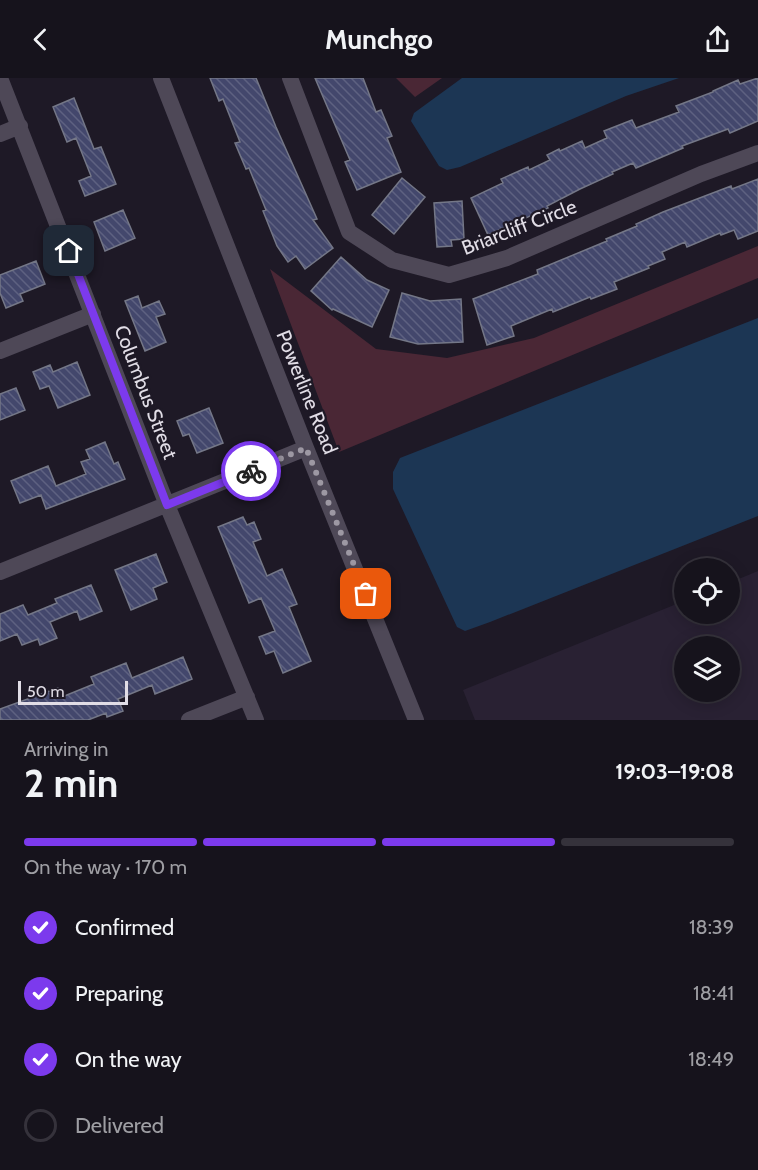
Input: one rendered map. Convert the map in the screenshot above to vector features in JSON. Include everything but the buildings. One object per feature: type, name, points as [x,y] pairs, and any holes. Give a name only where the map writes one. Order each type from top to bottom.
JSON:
[{"type":"street","name":"Columbus Street","points":[[0,78],[167,505],[256,720]]},
{"type":"street","name":"Powerline Road","points":[[161,78],[306,448],[416,720]]},
{"type":"street","name":"Briarcliff Circle","points":[[290,78],[349,232],[392,260],[449,275],[507,258],[701,174],[758,153]]},
{"type":"street","points":[[0,134],[20,126]]},
{"type":"street","points":[[0,351],[93,314]]},
{"type":"street","points":[[0,572],[306,448]]},
{"type":"street","points":[[189,720],[247,697]]},
{"type":"shaded area","points":[[396,78],[442,78],[415,97]]},
{"type":"shaded area","points":[[758,246],[758,278],[339,452],[270,269],[376,349],[447,358],[534,338]]},
{"type":"shaded area","points":[[758,571],[758,720],[475,720],[463,690],[674,605],[674,624],[740,624],[740,578]]},
{"type":"water","points":[[462,78],[679,78],[626,96],[460,167],[447,170],[439,166],[411,121],[414,113]]},
{"type":"water","points":[[758,318],[758,516],[490,622],[465,631],[457,627],[393,489],[393,472],[400,458]]},
{"type":"way so far","points":[[251,471],[306,448],[366,594]]},
{"type":"route","points":[[69,251],[167,505],[251,471]]}]
